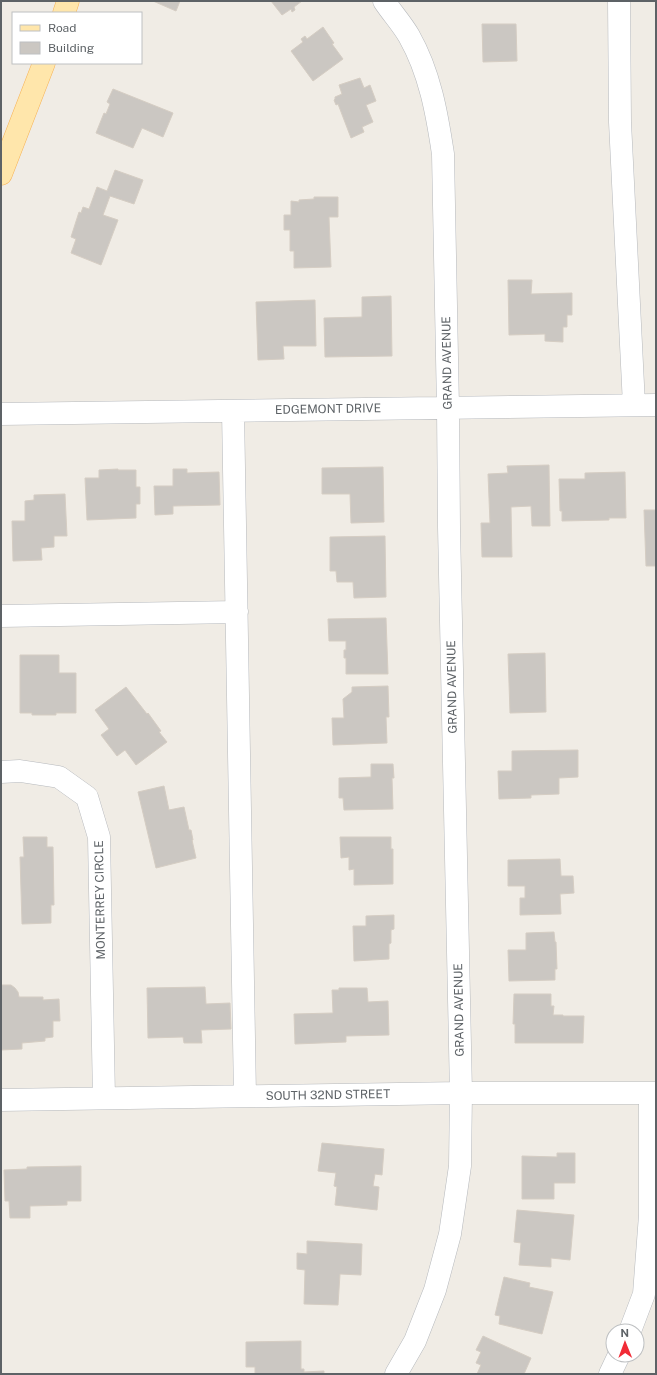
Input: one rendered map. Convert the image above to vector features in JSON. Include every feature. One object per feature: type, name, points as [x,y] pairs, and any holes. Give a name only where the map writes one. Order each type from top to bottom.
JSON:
[{"type":"main road","points":[[64,12],[68,1]]},
{"type":"main road","points":[[2,167],[44,64]]},
{"type":"street","name":"GRAND AVENUE","points":[[384,1],[409,36],[425,72],[437,113],[443,154],[449,535],[461,1093],[460,1166],[450,1234],[436,1290],[415,1341],[396,1374]]},
{"type":"street","points":[[619,1],[620,122],[634,405]]},
{"type":"street","name":"EDGEMONT DRIVE","points":[[1,414],[656,405]]},
{"type":"street","points":[[233,411],[245,1096]]},
{"type":"street","points":[[1,616],[237,612]]},
{"type":"street","name":"MONTERREY CIRCLE","points":[[1,772],[20,771],[60,777],[86,797],[89,804],[99,837],[104,1098]]},
{"type":"street","name":"SOUTH 32ND STREET","points":[[1,1100],[461,1093],[653,1093]]},
{"type":"street","points":[[633,1323],[644,1294],[650,1215],[653,1093]]},
{"type":"street","points":[[610,1374],[616,1363]]},
{"type":"building","points":[[153,1],[180,1],[176,11]]},
{"type":"building","points":[[271,1],[302,1],[294,7],[295,10],[292,12],[291,9],[282,15]]},
{"type":"building","points":[[482,24],[516,24],[517,61],[483,62]]},
{"type":"building","points":[[323,27],[334,43],[332,44],[343,59],[313,81],[291,51],[303,42],[301,39],[305,36],[307,39]]},
{"type":"building","points":[[360,78],[364,88],[370,85],[376,101],[366,105],[373,122],[362,127],[364,132],[351,138],[338,104],[336,105],[334,100],[335,97],[342,94],[339,85]]},
{"type":"building","points":[[113,89],[173,113],[163,137],[142,128],[133,148],[96,133],[104,113],[106,114],[110,104],[107,102]]},
{"type":"building","points":[[115,170],[143,180],[134,204],[110,196],[103,215],[118,220],[101,265],[71,253],[76,239],[71,237],[79,212],[81,213],[83,207],[89,209],[97,187],[107,191]]},
{"type":"building","points":[[314,197],[338,197],[338,217],[329,217],[331,267],[294,268],[294,251],[290,251],[290,230],[284,230],[284,215],[291,215],[291,201],[299,202],[299,200],[314,199]]},
{"type":"building","points":[[508,280],[532,280],[531,294],[572,293],[572,315],[567,315],[567,327],[563,327],[563,342],[545,341],[545,334],[509,335]]},
{"type":"building","points":[[391,296],[392,356],[325,357],[324,318],[362,317],[362,297]]},
{"type":"building","points":[[315,300],[316,346],[283,346],[284,359],[258,360],[256,302]]},
{"type":"building","points":[[549,465],[550,526],[532,526],[531,506],[511,507],[512,557],[482,557],[481,523],[490,523],[488,474],[508,473],[507,466]]},
{"type":"building","points":[[383,467],[384,522],[351,523],[350,494],[322,494],[322,468]]},
{"type":"building","points":[[173,469],[187,469],[187,473],[219,472],[220,505],[173,506],[173,514],[155,515],[154,486],[173,486]]},
{"type":"building","points":[[99,470],[136,470],[136,487],[140,487],[140,504],[136,504],[136,518],[87,520],[85,478],[99,478]]},
{"type":"building","points":[[625,472],[626,518],[609,518],[609,520],[562,521],[562,511],[560,511],[559,479],[585,479],[585,473]]},
{"type":"building","points":[[65,494],[67,536],[54,536],[54,547],[41,548],[42,560],[13,561],[12,521],[25,521],[25,501],[34,500],[34,495]]},
{"type":"building","points":[[644,510],[656,510],[656,566],[646,566]]},
{"type":"building","points":[[385,536],[386,597],[354,598],[353,582],[337,582],[336,571],[330,571],[330,537]]},
{"type":"building","points":[[386,618],[388,674],[346,674],[346,658],[344,658],[344,650],[346,650],[346,641],[329,641],[328,619]]},
{"type":"building","points":[[545,653],[546,712],[510,713],[508,654]]},
{"type":"building","points":[[20,655],[59,655],[59,673],[76,673],[76,713],[32,715],[32,713],[20,713]]},
{"type":"building","points":[[388,686],[389,717],[386,717],[387,743],[333,745],[332,718],[344,718],[343,699],[352,692],[352,687]]},
{"type":"building","points":[[126,687],[147,714],[148,713],[161,731],[159,732],[167,742],[136,765],[125,750],[117,756],[101,735],[109,729],[95,710]]},
{"type":"building","points":[[578,750],[578,777],[559,778],[559,794],[531,795],[531,798],[499,799],[498,771],[512,771],[512,751]]},
{"type":"building","points":[[371,764],[393,764],[393,809],[344,810],[343,798],[339,798],[339,778],[371,777]]},
{"type":"building","points":[[164,786],[169,810],[184,807],[189,830],[191,830],[196,858],[156,868],[138,792]]},
{"type":"building","points":[[23,837],[47,837],[47,847],[53,847],[54,905],[51,905],[51,923],[22,924],[20,857],[24,857]]},
{"type":"building","points":[[340,837],[391,837],[391,849],[393,849],[393,884],[354,885],[354,869],[349,870],[349,857],[341,858]]},
{"type":"building","points":[[560,859],[561,876],[573,876],[574,893],[560,894],[561,914],[520,915],[520,898],[525,898],[525,886],[508,886],[508,860]]},
{"type":"building","points":[[394,915],[394,929],[391,930],[391,943],[389,944],[389,959],[354,961],[353,926],[366,926],[366,916]]},
{"type":"building","points":[[554,932],[557,969],[555,969],[555,980],[509,981],[508,950],[526,950],[526,933]]},
{"type":"building","points":[[1,985],[11,985],[18,992],[19,997],[43,997],[43,1000],[59,999],[60,1021],[53,1021],[53,1037],[45,1038],[45,1041],[22,1043],[22,1049],[1,1050]]},
{"type":"building","points":[[205,987],[206,1004],[230,1003],[231,1029],[201,1030],[202,1043],[184,1043],[183,1037],[148,1038],[147,988]]},
{"type":"building","points":[[339,988],[367,988],[368,1002],[388,1001],[389,1035],[346,1036],[346,1042],[295,1044],[294,1014],[333,1013],[332,990],[339,990]]},
{"type":"building","points":[[514,994],[551,994],[551,1006],[554,1006],[553,1015],[584,1016],[583,1043],[515,1043],[515,1024],[513,1024]]},
{"type":"building","points":[[322,1143],[384,1149],[382,1175],[375,1174],[373,1186],[379,1187],[377,1210],[335,1205],[337,1187],[334,1186],[336,1173],[318,1171]]},
{"type":"building","points":[[557,1153],[575,1153],[575,1183],[554,1183],[554,1199],[522,1199],[522,1156],[557,1157]]},
{"type":"building","points":[[81,1166],[81,1201],[67,1201],[67,1205],[30,1206],[30,1218],[10,1218],[9,1201],[5,1201],[4,1170],[27,1169],[27,1167]]},
{"type":"building","points":[[517,1210],[574,1215],[570,1260],[551,1258],[551,1267],[519,1265],[521,1243],[514,1242]]},
{"type":"building","points":[[307,1241],[362,1244],[361,1275],[340,1274],[338,1305],[304,1304],[305,1270],[297,1269],[297,1253],[307,1254]]},
{"type":"building","points":[[504,1277],[530,1283],[529,1287],[553,1292],[542,1334],[499,1324],[500,1316],[495,1315]]},
{"type":"building","points":[[483,1336],[531,1358],[524,1374],[477,1374],[481,1365],[476,1363],[481,1352],[476,1350]]},
{"type":"building","points":[[301,1341],[301,1369],[304,1369],[304,1372],[324,1371],[324,1374],[255,1374],[255,1367],[246,1367],[246,1342]]}]
